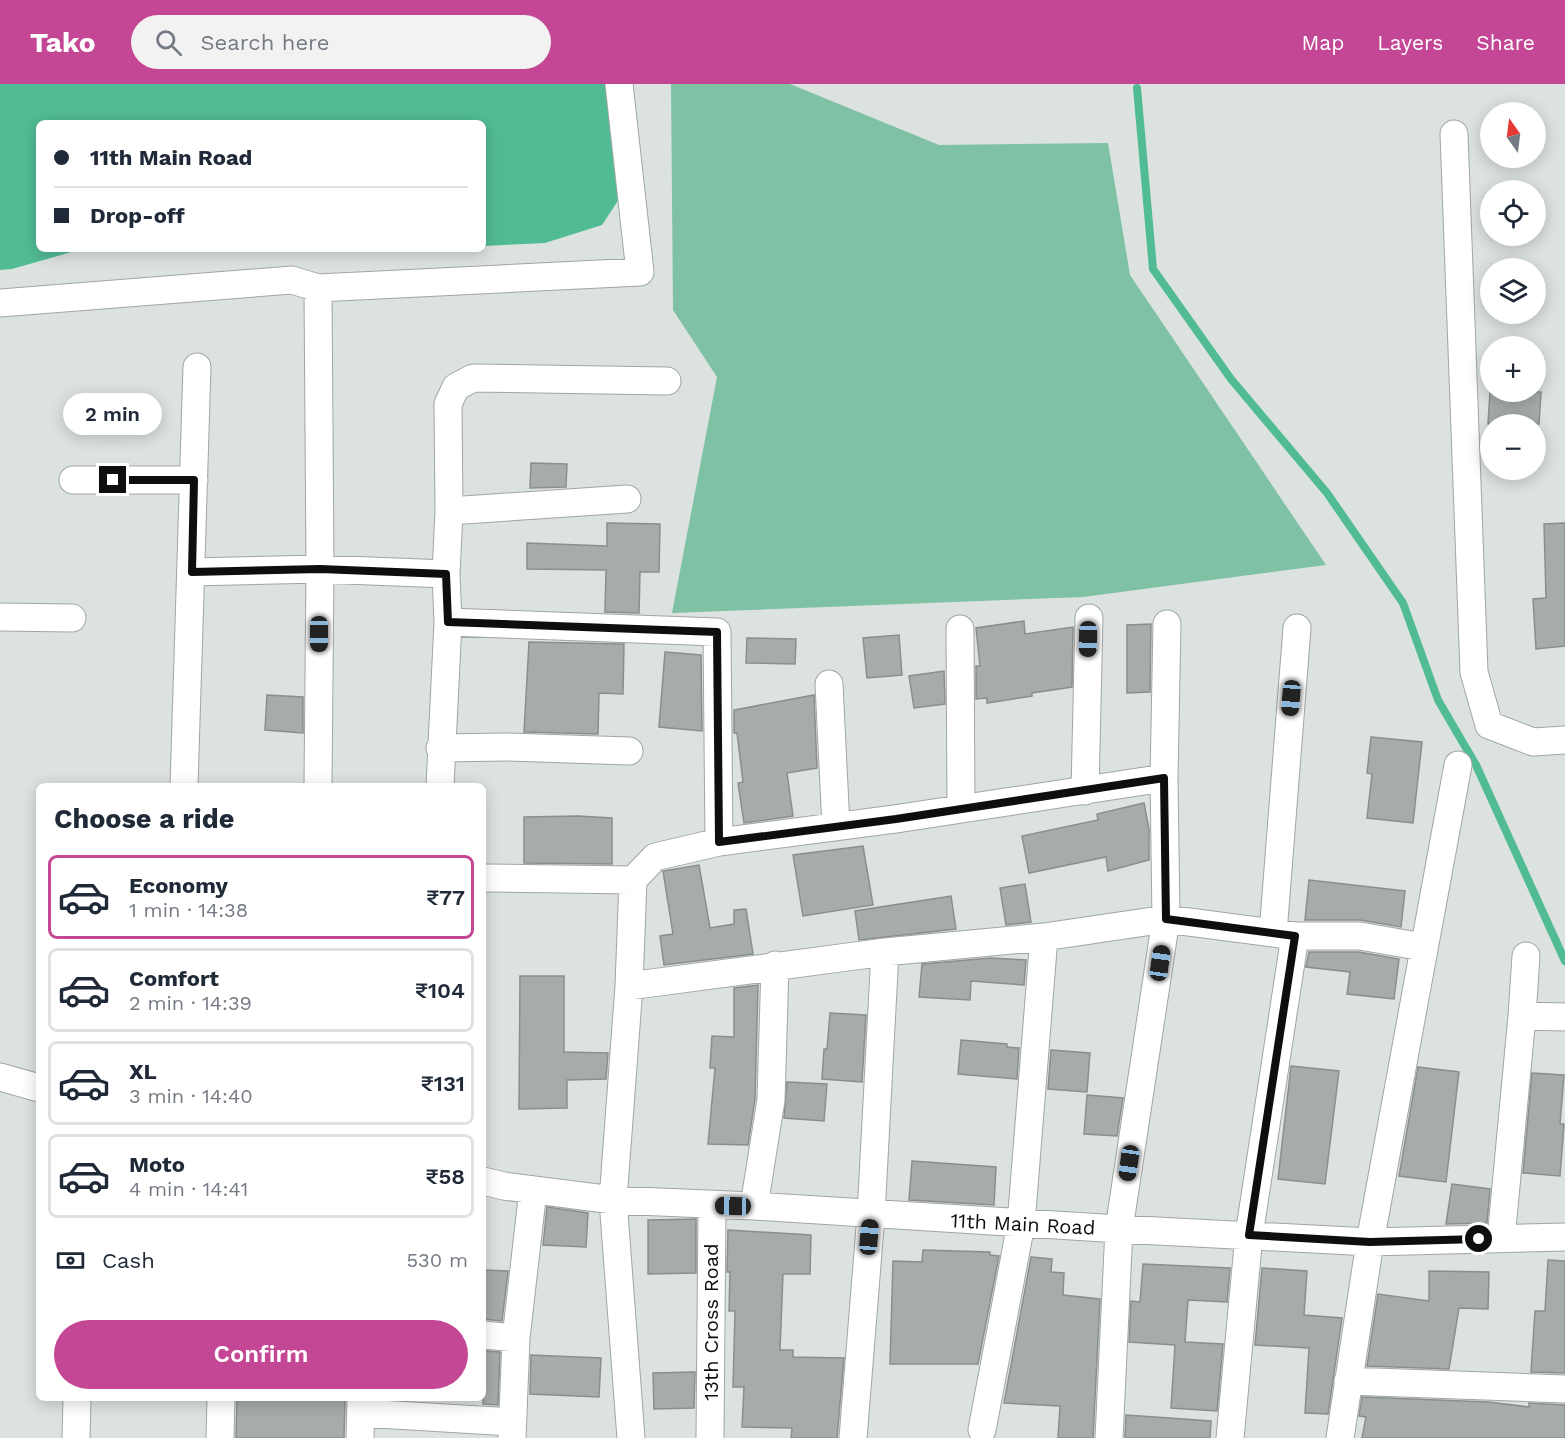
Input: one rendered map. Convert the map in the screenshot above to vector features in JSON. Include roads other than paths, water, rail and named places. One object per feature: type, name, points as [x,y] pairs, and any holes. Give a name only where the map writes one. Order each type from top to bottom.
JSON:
[{"type":"street","points":[[0,303],[292,280],[318,288],[640,272],[619,84]]},
{"type":"street","points":[[1454,134],[1474,672],[1489,725],[1533,742],[1565,740]]},
{"type":"street","points":[[318,288],[320,569],[318,783]]},
{"type":"street","points":[[184,783],[192,572],[196,367]]},
{"type":"street","points":[[440,783],[448,622],[446,574],[449,511],[448,404],[456,387],[473,378],[667,381]]},
{"type":"street","points":[[73,480],[194,480]]},
{"type":"street","points":[[449,511],[627,499]]},
{"type":"street","points":[[192,572],[320,569],[446,574]]},
{"type":"street","points":[[0,617],[72,618]]},
{"type":"street","points":[[1085,791],[1089,618]]},
{"type":"street","points":[[448,622],[717,632],[719,842]]},
{"type":"street","points":[[1109,1438],[1119,1229],[1166,919],[1164,778],[1167,624]]},
{"type":"street","points":[[1230,1438],[1249,1235],[1284,934],[1297,628]]},
{"type":"street","points":[[960,629],[961,810]]},
{"type":"street","points":[[830,684],[836,827]]},
{"type":"street","points":[[440,748],[507,747],[629,751]]},
{"type":"street","points":[[1340,1438],[1370,1242],[1458,765]]},
{"type":"street","points":[[631,1438],[613,1200],[629,986],[633,880],[655,856],[719,842],[961,810],[1164,778]]},
{"type":"street","points":[[486,878],[633,880]]},
{"type":"street","points":[[629,986],[885,952],[1044,938],[1166,919],[1284,934],[1360,936],[1423,947]]},
{"type":"street","points":[[982,1430],[1022,1224],[1044,938]]},
{"type":"street","points":[[853,1438],[871,1215],[885,952]]},
{"type":"street","points":[[1501,1239],[1526,956]]},
{"type":"street","points":[[754,1206],[771,1100],[775,965]]},
{"type":"street","points":[[1522,1016],[1565,1017]]},
{"type":"street","points":[[0,1077],[36,1087]]},
{"type":"street","name":"11th Main Road","points":[[486,1182],[613,1200],[754,1206],[1022,1224],[1370,1242],[1565,1237]]},
{"type":"street","points":[[360,1416],[512,1430],[516,1338],[533,1190]]},
{"type":"street","name":"13th Cross Road","points":[[710,1438],[712,1206]]},
{"type":"street","points":[[486,1335],[516,1338]]},
{"type":"street","points":[[1348,1381],[1565,1389]]},
{"type":"street","points":[[76,1438],[77,1401]]},
{"type":"street","points":[[220,1401],[220,1438]]},
{"type":"waterway","points":[[1137,88],[1153,269],[1231,379],[1327,493],[1403,603],[1438,700],[1476,765],[1565,961]]}]
